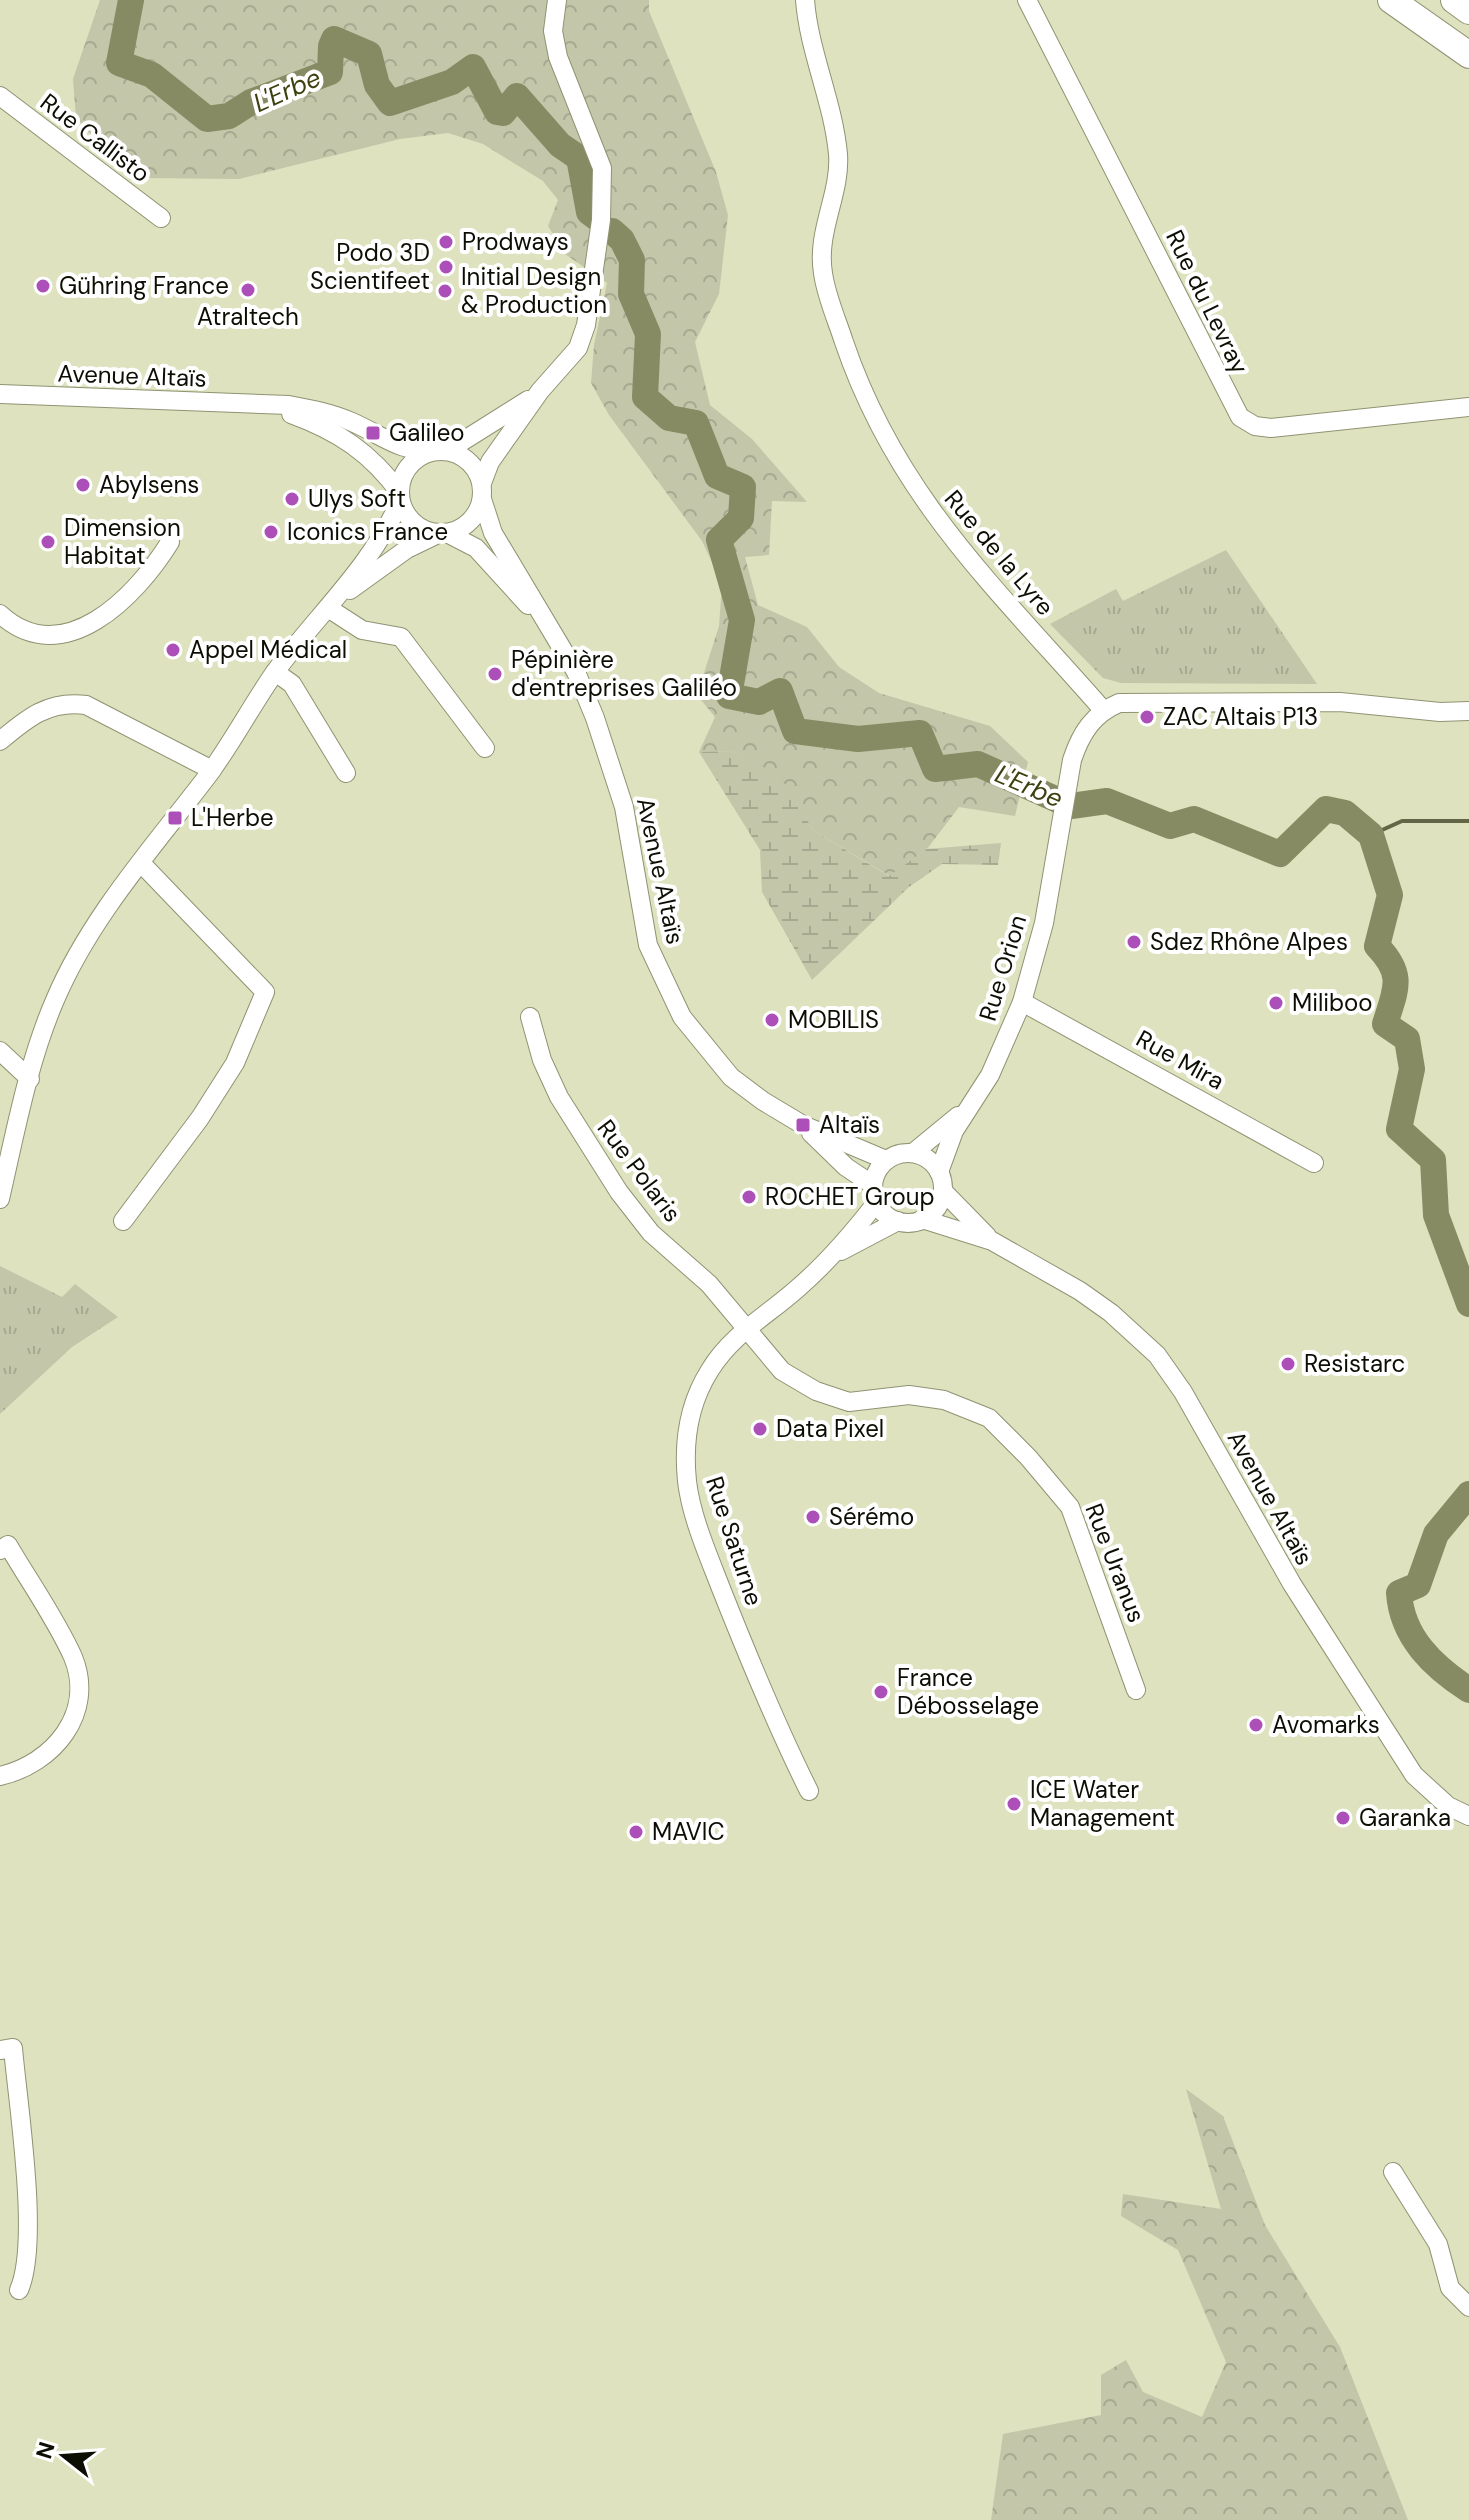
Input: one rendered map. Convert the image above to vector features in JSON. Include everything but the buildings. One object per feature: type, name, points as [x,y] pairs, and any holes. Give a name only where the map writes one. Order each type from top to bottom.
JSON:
[{"type":"highway","points":[[1391,0],[1469,55]]},
{"type":"highway","points":[[1454,0],[1469,11]]},
{"type":"street","points":[[333,604],[407,549],[470,522],[490,462],[540,391],[578,348],[586,325],[603,191],[602,168],[554,39],[557,0]]},
{"type":"street","name":"Rue de la Lyre","points":[[805,0],[838,159],[820,251],[823,276],[859,388],[890,450],[964,557],[1103,710]]},
{"type":"street","name":"Rue du Levray","points":[[1027,0],[1240,417],[1255,426],[1271,428],[1469,407]]},
{"type":"street","name":"Rue Callisto","points":[[0,96],[161,218]]},
{"type":"street","points":[[0,1199],[30,1079],[54,1002],[71,966],[141,863],[212,770],[275,672],[381,543],[409,465],[441,451],[540,391]]},
{"type":"street","name":"Avenue Altaïs","points":[[0,394],[289,405],[326,412],[393,446],[441,451]]},
{"type":"street","name":"Avenue Altaïs","points":[[261,406],[313,422],[365,453],[379,464],[400,497]]},
{"type":"street","points":[[441,451],[469,461],[482,491]]},
{"type":"street","name":"Avenue Altaïs","points":[[482,491],[493,533],[576,672],[611,764],[631,844],[648,945],[665,987],[707,1051],[731,1077],[803,1125],[874,1194]]},
{"type":"street","points":[[400,497],[414,524],[442,533]]},
{"type":"street","name":"Avenue Altaïs","points":[[442,533],[476,548],[550,627]]},
{"type":"street","points":[[0,614],[14,627],[43,637],[81,628],[102,616],[154,568],[170,542]]},
{"type":"street","points":[[333,604],[362,630],[401,637],[485,748]]},
{"type":"street","points":[[275,672],[292,684],[346,773]]},
{"type":"street","points":[[1103,710],[1119,703],[1340,702],[1440,712],[1469,711]]},
{"type":"street","points":[[0,741],[29,716],[45,708],[86,705],[212,770]]},
{"type":"street","name":"Rue Orion","points":[[939,1172],[950,1140],[990,1075],[1022,1002],[1044,923],[1079,740],[1103,710]]},
{"type":"street","points":[[123,1221],[200,1118],[235,1063],[265,992],[141,863]]},
{"type":"street","name":"Rue Mira","points":[[1022,1002],[1314,1163]]},
{"type":"street","name":"Rue Polaris","points":[[530,1017],[542,1060],[559,1097],[594,1157],[651,1233],[709,1284],[746,1329]]},
{"type":"street","points":[[0,1051],[30,1079]]},
{"type":"street","name":"Rue Orion","points":[[913,1153],[970,1106]]},
{"type":"street","name":"Avenue Altaïs","points":[[803,1125],[886,1160]]},
{"type":"street","points":[[913,1153],[932,1162],[939,1172],[943,1191],[932,1212],[922,1219],[898,1221],[887,1216],[874,1194],[875,1173],[886,1160],[897,1154],[913,1153]]},
{"type":"street","name":"Avenue Altaïs","points":[[943,1191],[992,1241]]},
{"type":"street","name":"Rue Saturne","points":[[809,1791],[768,1711],[711,1560],[687,1483],[686,1437],[695,1398],[711,1368],[746,1329],[796,1291],[835,1254],[874,1194]]},
{"type":"street","name":"Avenue Altaïs","points":[[922,1219],[992,1241],[1090,1298],[1157,1355],[1183,1392],[1292,1584],[1414,1775],[1448,1806],[1469,1816]]},
{"type":"street","name":"Rue Saturne","points":[[835,1254],[898,1221]]},
{"type":"street","name":"Rue Uranus","points":[[746,1329],[782,1371],[816,1391],[849,1402],[909,1395],[944,1400],[989,1418],[1028,1457],[1070,1507],[1136,1690]]},
{"type":"street","points":[[0,1550],[8,1545],[73,1658],[78,1699],[70,1726],[51,1752],[0,1776]]},
{"type":"street","points":[[0,2050],[13,2048],[27,2218],[27,2266],[19,2290]]},
{"type":"street","points":[[1393,2172],[1438,2244],[1450,2288],[1469,2307]]},
{"type":"green space","points":[[100,0],[649,0],[649,11],[716,172],[728,215],[719,294],[695,342],[710,405],[752,439],[807,502],[772,501],[769,555],[745,557],[758,605],[807,627],[839,667],[879,693],[990,726],[1028,762],[1015,816],[959,807],[927,849],[890,876],[814,831],[778,775],[732,751],[699,752],[715,717],[697,695],[719,626],[722,584],[702,541],[609,415],[591,383],[594,345],[607,283],[565,254],[548,226],[558,200],[543,181],[483,144],[448,133],[400,139],[239,179],[143,178],[121,169],[76,118],[73,79]]},
{"type":"green space","points":[[1226,550],[1317,684],[1121,683],[1103,678],[1050,624],[1116,589],[1123,601]]},
{"type":"green space","points":[[732,751],[779,775],[814,831],[889,876],[927,849],[1001,843],[998,865],[942,864],[909,887],[812,980],[762,892],[760,850],[699,752]]},
{"type":"green space","points":[[0,1266],[62,1297],[75,1284],[118,1317],[72,1347],[0,1414]]},
{"type":"green space","points":[[1186,2089],[1223,2116],[1265,2225],[1340,2347],[1408,2520],[991,2520],[1003,2434],[1101,2415],[1101,2375],[1126,2360],[1143,2392],[1202,2417],[1226,2362],[1178,2250],[1121,2216],[1123,2194],[1221,2209]]},
{"type":"waterway","name":"L'Erbe","points":[[131,0],[119,63],[152,75],[207,119],[229,116],[251,102],[330,72],[334,39],[369,54],[377,85],[390,103],[452,82],[473,67],[497,112],[503,113],[517,96],[560,145],[579,158],[589,212],[597,218]]},
{"type":"waterway","name":"L'Erbe","points":[[612,231],[622,240],[632,260],[631,294],[648,334],[645,397],[669,418],[696,423],[717,476],[743,487],[741,518],[719,540],[742,620],[729,696],[759,702],[780,691],[795,731],[858,739],[920,733],[935,769],[978,764],[1071,806],[1107,801],[1170,826],[1194,819],[1280,854],[1326,809],[1345,813],[1371,835],[1390,895],[1377,946],[1392,966],[1396,983],[1385,1024],[1407,1039],[1412,1069],[1399,1129],[1433,1160],[1436,1215],[1469,1304]]},
{"type":"waterway","points":[[1371,835],[1402,821],[1469,821]]},
{"type":"waterway","name":"L'Erbe","points":[[1469,1494],[1436,1534],[1418,1585],[1399,1593],[1406,1624],[1422,1650],[1469,1690]]},
{"type":"place","name":"Prodways","points":[[446,242]]},
{"type":"place","name":"Podo 3D Scientifeet","points":[[446,267]]},
{"type":"place","name":"Gühring France","points":[[43,286]]},
{"type":"place","name":"Atraltech","points":[[248,290]]},
{"type":"place","name":"Initial Design & Production","points":[[445,291]]},
{"type":"place","name":"Galileo","points":[[373,433]]},
{"type":"place","name":"Abylsens","points":[[83,485]]},
{"type":"place","name":"Ulys Soft","points":[[292,499]]},
{"type":"place","name":"Iconics France","points":[[271,532]]},
{"type":"place","name":"Dimension Habitat","points":[[48,542]]},
{"type":"place","name":"Appel Médical","points":[[173,650]]},
{"type":"place","name":"Pépinière d'entreprises Galiléo","points":[[495,674]]},
{"type":"place","name":"ZAC Altais P13","points":[[1147,717]]},
{"type":"place","name":"L'Herbe","points":[[175,818]]},
{"type":"place","name":"Sdez Rhône Alpes","points":[[1134,942]]},
{"type":"place","name":"Miliboo","points":[[1276,1003]]},
{"type":"place","name":"MOBILIS","points":[[772,1020]]},
{"type":"place","name":"Altaïs","points":[[803,1125]]},
{"type":"place","name":"ROCHET Group","points":[[749,1197]]},
{"type":"place","name":"Resistarc","points":[[1288,1364]]},
{"type":"place","name":"Data Pixel","points":[[760,1429]]},
{"type":"place","name":"Sérémo","points":[[813,1517]]},
{"type":"place","name":"France Débosselage","points":[[881,1692]]},
{"type":"place","name":"Avomarks","points":[[1256,1725]]},
{"type":"place","name":"ICE Water Management","points":[[1014,1804]]},
{"type":"place","name":"Garanka","points":[[1343,1818]]},
{"type":"place","name":"MAVIC","points":[[636,1832]]}]
